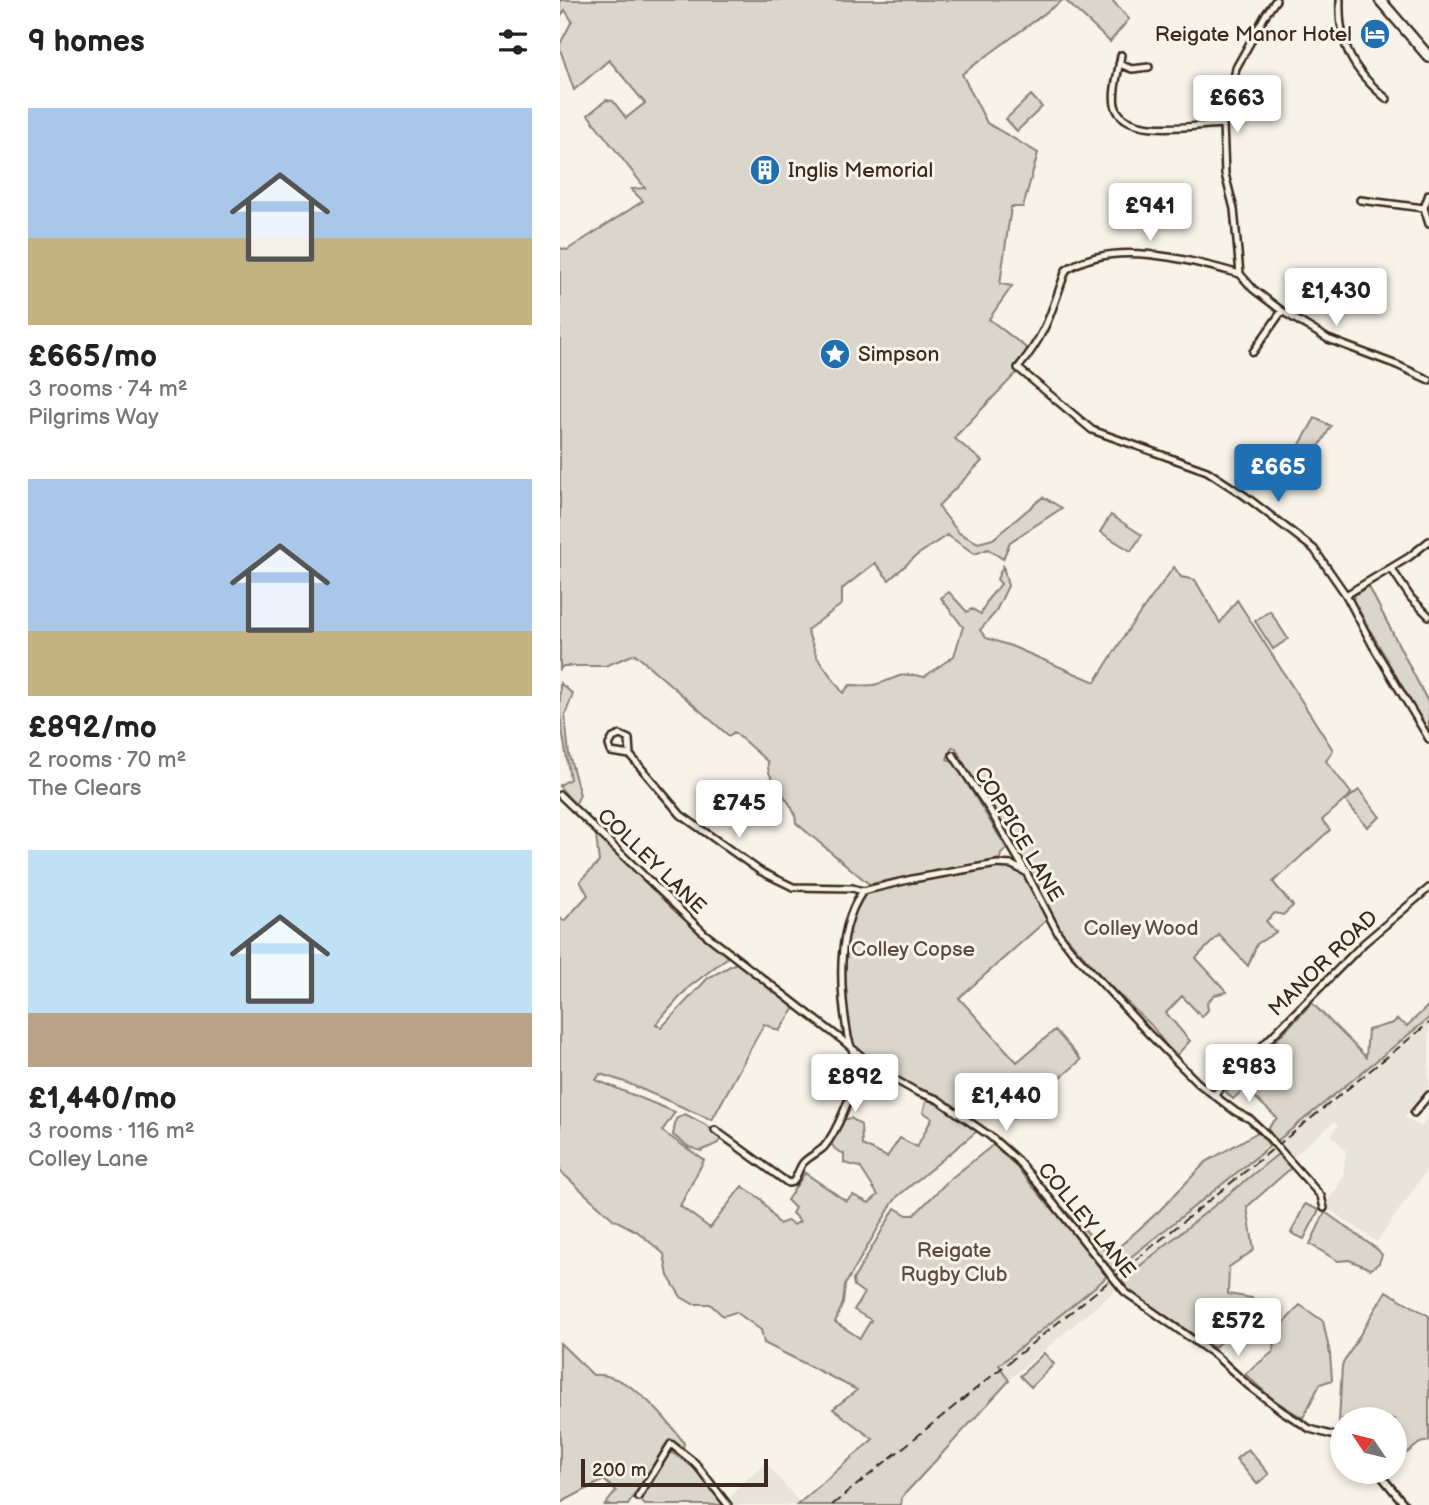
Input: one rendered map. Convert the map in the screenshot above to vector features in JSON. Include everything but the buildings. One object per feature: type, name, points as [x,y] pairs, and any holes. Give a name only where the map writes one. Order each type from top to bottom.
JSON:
[{"type":"main road","points":[[1380,0],[1429,57]]},
{"type":"street","points":[[1276,0],[1236,68],[1223,124],[1225,174],[1234,209],[1240,274],[1253,289],[1282,311],[1338,344],[1397,365],[1429,380]]},
{"type":"street","points":[[1340,0],[1342,34],[1349,57],[1366,82],[1387,99]]},
{"type":"street","points":[[1121,55],[1115,104],[1122,118],[1135,125],[1162,128],[1223,124]]},
{"type":"street","points":[[1119,64],[1132,69],[1149,67]]},
{"type":"street","points":[[1429,194],[1424,208],[1429,224]]},
{"type":"street","points":[[1360,200],[1424,208]]},
{"type":"street","points":[[1240,274],[1167,257],[1110,254],[1088,258],[1066,270],[1045,330],[1036,347],[1018,368],[1092,430],[1207,471],[1245,496],[1314,549],[1346,595],[1429,739]]},
{"type":"street","points":[[1253,352],[1282,311]]},
{"type":"street","points":[[1346,595],[1429,541]]},
{"type":"street","points":[[1391,568],[1411,598],[1429,616]]},
{"type":"street","points":[[629,755],[610,751],[609,745],[613,738],[620,735],[629,739],[629,755],[681,815],[760,871],[793,887],[852,888],[863,891],[924,876],[997,864],[1012,865],[1026,872]]},
{"type":"street","name":"COPPICE LANE","points":[[953,755],[990,810],[1058,933],[1072,951],[1149,1034],[1213,1095],[1250,1119],[1266,1134],[1321,1196],[1324,1208]]},
{"type":"street","name":"COLLEY LANE","points":[[560,795],[705,934],[841,1039],[855,1053],[896,1082],[937,1099],[989,1136],[1017,1160],[1125,1292],[1216,1356],[1282,1411],[1310,1429],[1330,1435]]},
{"type":"street","name":"MANOR ROAD","points":[[1213,1095],[1364,943],[1429,888]]},
{"type":"street","points":[[715,1130],[788,1184],[793,1182],[803,1163],[825,1146],[853,1085],[856,1072],[855,1053],[849,1040],[842,964],[848,926],[856,901],[863,891]]},
{"type":"street","points":[[1414,1113],[1429,1095]]},
{"type":"street","points":[[638,1497],[671,1444],[695,1463],[728,1505]]},
{"type":"street","points":[[1388,1484],[1405,1505]]},
{"type":"shaded area","points":[[1429,1018],[1429,1089],[1404,1117],[1421,1127],[1429,1115],[1429,1167],[1377,1242],[1327,1208],[1329,1198],[1343,1175],[1346,1151],[1331,1135],[1338,1125],[1334,1122],[1293,1157],[1277,1141]]},
{"type":"shaded area","points":[[1259,1133],[1291,1168],[1126,1284],[1114,1263]]},
{"type":"shaded area","points":[[1107,1276],[1118,1288],[860,1505],[732,1505],[728,1499],[766,1463],[800,1503]]},
{"type":"green space","name":"Colley Wood","points":[[560,0],[1063,0],[962,74],[987,123],[1038,153],[1023,207],[1011,207],[1000,284],[1012,286],[989,319],[1029,350],[1029,360],[954,438],[982,461],[938,506],[959,533],[978,543],[993,539],[1043,497],[1062,508],[1010,542],[1003,559],[988,549],[975,554],[947,535],[916,556],[889,580],[875,563],[842,589],[842,604],[807,630],[817,657],[843,693],[850,685],[873,685],[901,675],[924,677],[954,656],[963,627],[941,598],[949,592],[967,612],[972,609],[981,614],[988,599],[1001,584],[997,579],[1003,566],[1008,586],[995,613],[980,630],[986,638],[1095,682],[1130,627],[1174,567],[1181,577],[1195,580],[1220,623],[1237,600],[1333,750],[1326,761],[1351,793],[1346,800],[1359,790],[1380,817],[1367,827],[1345,800],[1322,820],[1330,830],[1273,882],[1293,906],[1283,915],[1275,913],[1266,921],[1276,932],[1257,944],[1248,966],[1219,935],[1196,958],[1227,992],[1214,995],[1207,1003],[1208,1010],[1202,1017],[1182,996],[1166,1013],[1190,1041],[1175,1057],[1151,1025],[1111,987],[1062,932],[1013,841],[970,776],[956,748],[952,747],[947,759],[955,764],[1007,849],[1000,859],[869,884],[796,823],[791,807],[771,777],[768,762],[734,732],[729,736],[635,654],[605,666],[563,666],[560,669],[560,248],[567,250],[643,201],[631,189],[645,188],[588,115],[606,100],[613,101],[626,118],[645,103],[609,60],[574,90],[560,49],[572,21],[565,10],[560,17]]},
{"type":"green space","points":[[1065,0],[1112,0],[1129,19],[1110,42]]},
{"type":"green space","points":[[1031,95],[1042,107],[1017,131],[1006,119]]},
{"type":"green space","points":[[1315,418],[1331,426],[1313,457],[1298,448]]},
{"type":"green space","points":[[1111,515],[1142,535],[1131,551],[1100,532]]},
{"type":"green space","points":[[1368,585],[1429,704],[1429,734],[1353,600],[1355,592]]},
{"type":"green space","points":[[1270,611],[1288,639],[1273,649],[1255,621]]},
{"type":"green space","points":[[560,683],[573,694],[565,715],[569,755],[580,795],[575,805],[560,787],[570,779],[560,716]]},
{"type":"green space","name":"Reigate Rugby Club","points":[[599,834],[691,925],[728,957],[689,987],[656,1024],[661,1028],[708,978],[736,963],[795,1008],[779,1031],[764,1024],[712,1120],[625,1082],[600,1074],[596,1080],[675,1112],[662,1131],[704,1160],[680,1206],[710,1228],[742,1186],[761,1199],[779,1224],[787,1221],[794,1225],[800,1221],[792,1213],[795,1208],[787,1200],[805,1173],[846,1201],[853,1195],[869,1203],[878,1195],[860,1167],[844,1163],[844,1154],[830,1142],[842,1120],[851,1118],[861,1125],[862,1145],[887,1157],[900,1138],[917,1147],[932,1118],[923,1112],[927,1099],[977,1129],[898,1196],[845,1285],[843,1303],[835,1322],[860,1338],[871,1320],[854,1310],[864,1293],[854,1286],[853,1280],[895,1208],[907,1215],[914,1215],[949,1180],[993,1145],[1014,1164],[1050,1207],[1057,1202],[1110,1255],[1159,1211],[1206,1162],[1258,1132],[1270,1146],[1112,1272],[1106,1266],[1102,1270],[1107,1276],[1102,1281],[999,1365],[1009,1381],[902,1497],[901,1505],[797,1505],[873,1439],[833,1409],[857,1390],[764,1343],[761,1330],[736,1312],[723,1316],[710,1304],[693,1304],[681,1297],[668,1276],[664,1254],[638,1232],[613,1219],[560,1171],[560,918],[564,921],[588,895],[580,881],[599,862],[596,835]]},
{"type":"green space","name":"Colley Copse","points":[[1012,865],[1026,872],[1050,917],[959,998],[1017,1062],[1055,1030],[1081,1060],[1013,1119],[989,1097],[974,1117],[960,1114],[937,1099],[917,1092],[855,1053],[849,1040],[842,979],[848,926],[863,891],[950,871]]},
{"type":"green space","points":[[1312,1003],[1366,1057],[1368,1030],[1393,1023],[1397,1019],[1407,1026],[1429,1005],[1429,1018],[1277,1141],[1267,1129],[1277,1118],[1245,1088],[1233,1099],[1226,1092]]},
{"type":"green space","points":[[685,1114],[706,1125],[721,1138],[718,1143],[701,1151],[689,1147],[673,1135],[676,1119]]},
{"type":"green space","points":[[1278,1154],[1291,1168],[1247,1207],[1254,1250],[1229,1267],[1228,1294],[1252,1298],[1249,1307],[1252,1311],[1214,1348],[1127,1290],[1120,1282]]},
{"type":"green space","points":[[1305,1204],[1319,1210],[1304,1239],[1291,1233]]},
{"type":"green space","points":[[1325,1212],[1378,1250],[1382,1255],[1379,1263],[1371,1269],[1349,1260],[1338,1261],[1310,1244]]},
{"type":"green space","points":[[1386,1291],[1429,1316],[1429,1441],[1420,1443],[1407,1453],[1407,1407],[1340,1407],[1342,1365]]},
{"type":"green space","points":[[1300,1305],[1323,1321],[1332,1380],[1320,1384],[1303,1418],[1274,1400],[1245,1374],[1273,1352],[1278,1329]]},
{"type":"green space","points":[[560,1343],[593,1375],[606,1376],[633,1388],[656,1409],[684,1443],[683,1449],[670,1441],[628,1505],[605,1505],[616,1491],[604,1480],[560,1503]]},
{"type":"green space","points":[[1044,1353],[1054,1364],[1031,1387],[1020,1376]]},
{"type":"green space","points":[[1248,1449],[1269,1474],[1257,1484],[1236,1459]]},
{"type":"green space","points":[[670,1452],[706,1481],[723,1505],[645,1505],[641,1501]]},
{"type":"railway","points":[[832,1505],[1429,1023]]},
{"type":"place","name":"Reigate Manor Hotel","points":[[1375,34]]},
{"type":"place","name":"Inglis Memorial","points":[[765,170]]},
{"type":"place","name":"Simpson","points":[[835,354]]}]
